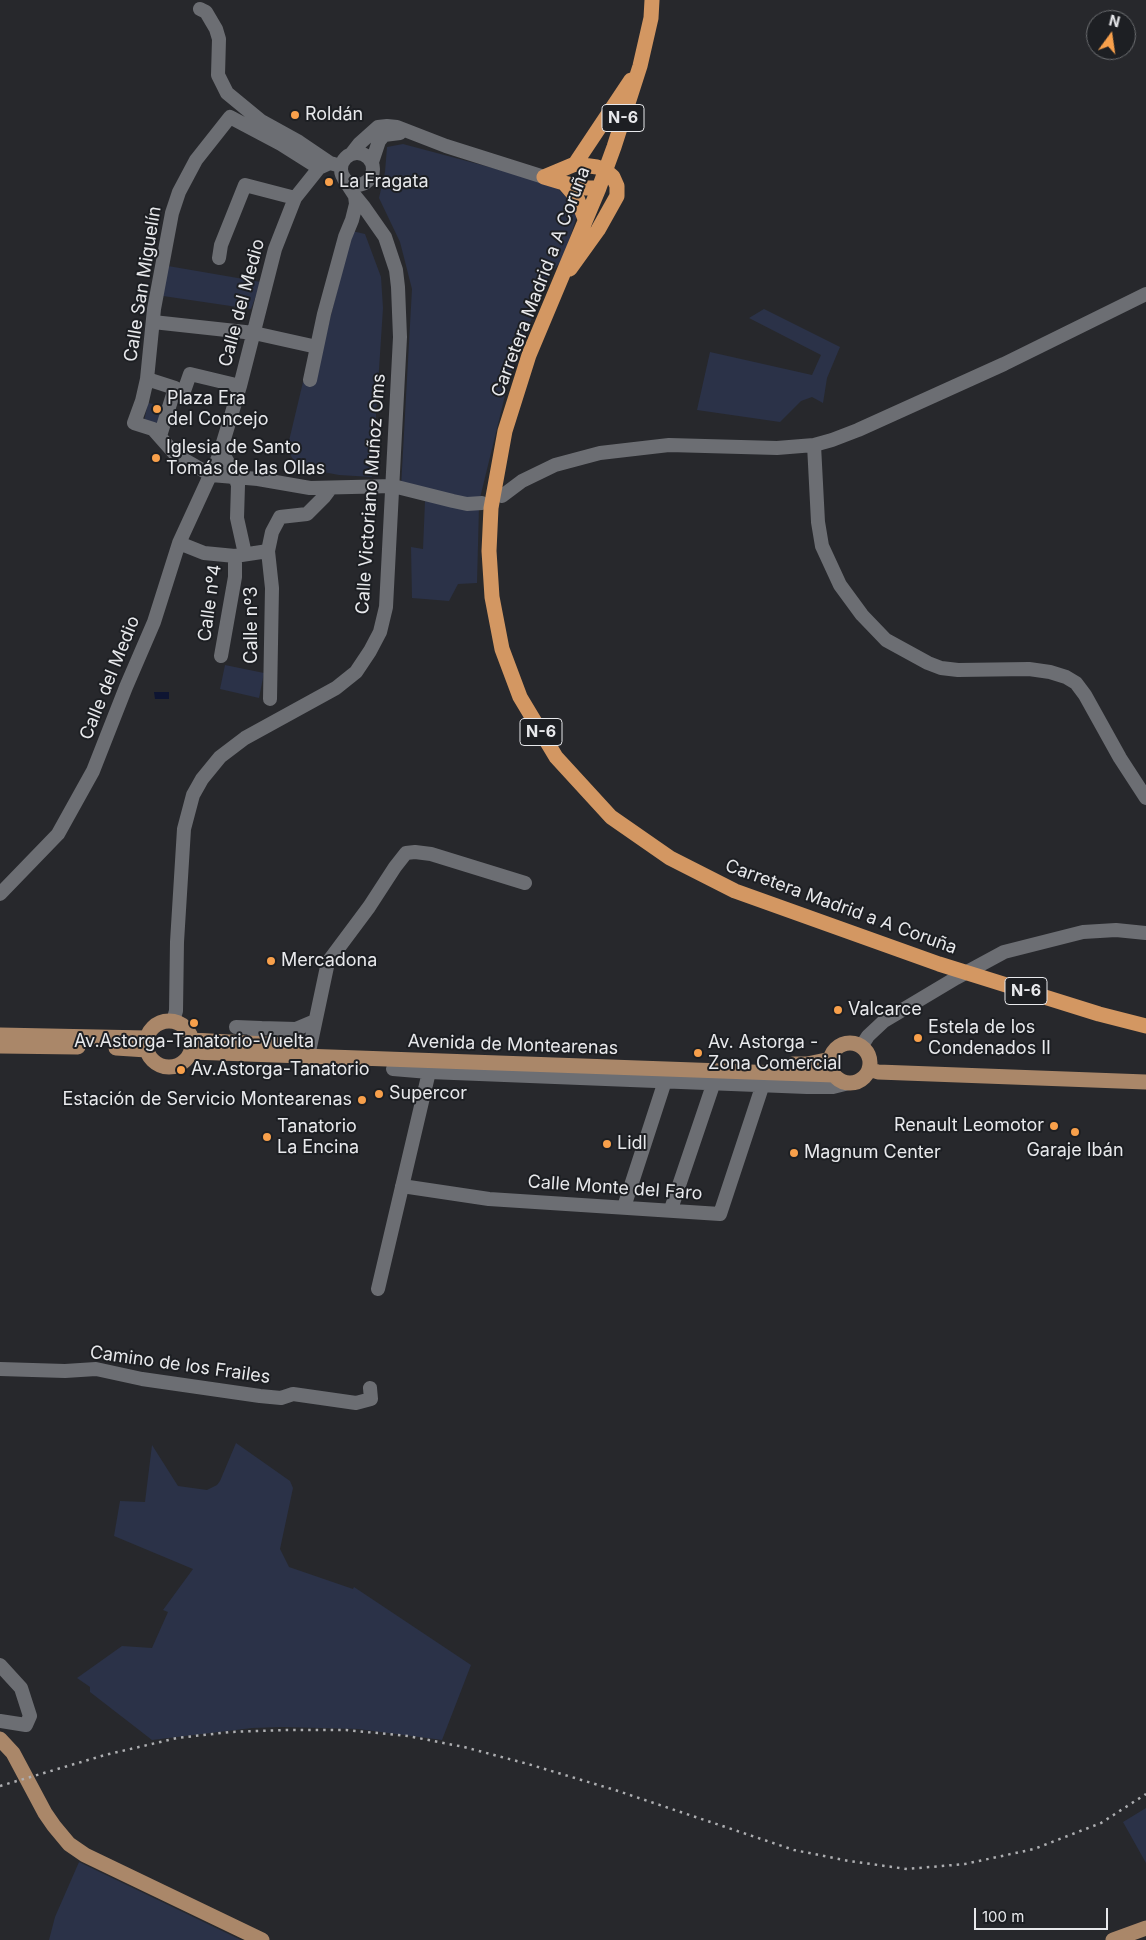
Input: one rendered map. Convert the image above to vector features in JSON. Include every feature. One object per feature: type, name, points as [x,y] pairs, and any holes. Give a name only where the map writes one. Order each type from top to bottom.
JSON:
[{"type":"highway","name":"Carretera Madrid a A Coruña","points":[[652,0],[651,18],[640,66],[599,188],[529,355],[505,431],[491,508],[489,551],[492,597],[502,649],[520,697],[556,757],[611,817],[670,858],[735,891],[939,964],[1066,1004],[1146,1026]]},
{"type":"highway","points":[[575,164],[640,66]]},
{"type":"highway","points":[[544,177],[575,164],[605,170],[613,177],[617,186],[615,203],[578,259],[560,281]]},
{"type":"highway","points":[[544,177],[586,188],[599,188]]},
{"type":"highway","points":[[564,183],[576,198],[585,219]]},
{"type":"highway","name":"N-6","points":[[1066,1004],[1146,1019]]},
{"type":"main road","points":[[173,1021],[188,1030],[192,1046],[184,1063],[170,1067],[153,1061],[147,1044],[151,1031],[157,1025],[173,1021]]},
{"type":"main road","points":[[0,1036],[147,1044]]},
{"type":"main road","name":"Avenida de Montearenas","points":[[192,1046],[311,1042],[807,1064],[830,1060]]},
{"type":"main road","points":[[0,1046],[147,1044]]},
{"type":"main road","points":[[850,1044],[861,1047],[869,1059],[869,1069],[861,1080],[848,1083],[840,1080],[831,1070],[830,1060],[834,1051],[840,1046],[850,1044]]},
{"type":"main road","name":"Avenida de Montearenas","points":[[192,1046],[834,1075]]},
{"type":"main road","points":[[869,1069],[878,1072],[1146,1082]]},
{"type":"main road","points":[[0,1740],[13,1753],[45,1813],[69,1844],[85,1855],[262,1940]]},
{"type":"main road","points":[[1113,1940],[1146,1928]]},
{"type":"street","points":[[200,9],[206,12],[216,29],[219,40],[218,75],[227,93],[262,121],[299,142],[349,183],[357,185],[368,181]]},
{"type":"street","name":"Calle San Miguelín","points":[[147,379],[153,322],[172,212],[179,192],[196,160],[230,117],[334,169]]},
{"type":"street","points":[[334,169],[378,127],[387,126],[397,127],[409,133],[544,177]]},
{"type":"street","points":[[352,220],[365,216],[368,181],[373,170],[372,162],[379,141],[384,135],[409,133]]},
{"type":"street","points":[[352,153],[366,155],[372,162]]},
{"type":"street","points":[[334,169],[366,206]]},
{"type":"street","name":"Calle del Medio","points":[[0,894],[58,834],[93,771],[154,622],[179,543],[219,456],[240,386],[274,248],[295,198],[334,169]]},
{"type":"street","points":[[219,258],[221,246],[245,185],[295,198]]},
{"type":"street","points":[[310,380],[345,237],[356,204],[366,206]]},
{"type":"street","name":"Calle Victoriano Muñoz Oms","points":[[173,1021],[176,1011],[177,942],[184,829],[193,795],[202,779],[220,758],[245,738],[336,688],[356,672],[380,632],[386,607],[400,310],[396,270],[385,237],[366,206]]},
{"type":"street","points":[[502,496],[522,481],[554,465],[600,453],[669,445],[777,448],[814,445],[858,430],[1004,364],[1146,294]]},
{"type":"street","points":[[153,322],[254,333],[317,347]]},
{"type":"street","points":[[174,391],[183,394],[190,374],[240,386]]},
{"type":"street","points":[[160,436],[175,388],[147,379],[134,423],[154,429],[176,456],[211,475],[310,488],[393,486],[468,504],[482,503]]},
{"type":"street","points":[[814,445],[818,522],[822,546],[840,585],[862,615],[886,640],[941,668],[958,670],[1029,669],[1050,672],[1066,677],[1076,683],[1086,695],[1120,758],[1146,798]]},
{"type":"street","points":[[219,456],[226,459],[233,477]]},
{"type":"street","name":"Calle nº4","points":[[221,656],[240,555],[237,518],[238,485],[233,477]]},
{"type":"street","points":[[179,543],[204,553],[240,555],[268,551],[272,532],[280,517],[308,514],[330,489]]},
{"type":"street","name":"Calle nº3","points":[[268,551],[272,588],[270,699]]},
{"type":"street","points":[[311,1042],[328,962],[406,853],[431,854],[525,883]]},
{"type":"street","name":"Carretera Madrid a A Coruña","points":[[861,1047],[868,1036],[884,1021],[1004,952],[1083,932],[1116,930],[1146,933]]},
{"type":"street","points":[[296,1029],[316,1021]]},
{"type":"street","points":[[236,1027],[296,1029],[309,1034],[311,1042]]},
{"type":"street","points":[[249,1043],[261,1028]]},
{"type":"street","points":[[393,1069],[429,1072],[833,1087],[848,1083]]},
{"type":"street","points":[[378,1289],[429,1072]]},
{"type":"street","points":[[624,1207],[665,1081]]},
{"type":"street","points":[[671,1209],[714,1082]]},
{"type":"street","name":"Calle Monte del Faro","points":[[402,1186],[489,1199],[671,1209],[720,1214],[763,1084]]},
{"type":"street","name":"Camino de los Frailes","points":[[0,1368],[65,1371],[96,1369],[142,1379],[260,1396],[281,1398],[293,1394],[356,1403],[370,1399],[370,1388]]},
{"type":"street","points":[[0,1665],[21,1688],[30,1716],[26,1725],[15,1725],[0,1721]]},
{"type":"shaded area","points":[[403,144],[553,184],[579,209],[563,260],[549,274],[510,375],[480,498],[445,498],[401,487],[412,289],[400,242],[379,198],[385,172],[387,147]]},
{"type":"shaded area","points":[[352,231],[365,234],[381,277],[383,308],[372,477],[339,475],[297,467],[288,450],[303,382],[314,383]]},
{"type":"shaded area","points":[[168,266],[261,282],[251,309],[163,296]]},
{"type":"shaded area","points":[[764,309],[840,347],[827,378],[823,403],[812,397],[801,401],[780,422],[697,410],[710,352],[812,375],[821,355],[749,318]]},
{"type":"shaded area","points":[[148,403],[165,406],[160,425],[144,421]]},
{"type":"shaded area","points":[[425,501],[479,507],[477,583],[458,584],[449,601],[412,598],[411,547],[423,549]]},
{"type":"shaded area","points":[[225,665],[264,673],[259,698],[220,689]]},
{"type":"shaded area","points":[[154,692],[169,692],[169,699],[155,699]]},
{"type":"shaded area","points":[[236,1443],[290,1481],[293,1488],[280,1549],[289,1567],[353,1589],[354,1587],[471,1665],[442,1740],[358,1729],[282,1727],[252,1728],[152,1740],[90,1692],[90,1687],[77,1678],[122,1646],[152,1648],[168,1612],[163,1610],[193,1569],[114,1536],[120,1501],[145,1502],[152,1445],[178,1486],[207,1490],[217,1485],[220,1481]]},
{"type":"shaded area","points":[[1146,1808],[1146,1863],[1123,1822]]},
{"type":"shaded area","points":[[79,1862],[241,1940],[49,1940],[55,1917]]},
{"type":"railway","points":[[0,1786],[105,1755],[177,1738],[230,1732],[346,1730],[408,1736],[464,1747],[615,1790],[794,1850],[849,1861],[907,1869],[965,1864],[1034,1849],[1101,1823],[1146,1794]]},
{"type":"place","name":"Roldán","points":[[295,115]]},
{"type":"place","name":"La Fragata","points":[[329,182]]},
{"type":"place","name":"Plaza Era del Concejo","points":[[157,409]]},
{"type":"place","name":"Iglesia de Santo Tomás de las Ollas","points":[[156,458]]},
{"type":"place","name":"Mercadona","points":[[271,961]]},
{"type":"place","name":"Valcarce","points":[[838,1010]]},
{"type":"place","name":"Av.Astorga-Tanatorio-Vuelta","points":[[194,1023]]},
{"type":"place","name":"Estela de los Condenados II","points":[[918,1038]]},
{"type":"place","name":"Av. Astorga - Zona Comercial","points":[[698,1053]]},
{"type":"place","name":"Av.Astorga-Tanatorio","points":[[181,1070]]},
{"type":"place","name":"Supercor","points":[[379,1094]]},
{"type":"place","name":"Estación de Servicio Montearenas","points":[[362,1100]]},
{"type":"place","name":"Renault Leomotor","points":[[1054,1126]]},
{"type":"place","name":"Garaje Ibán","points":[[1075,1132]]},
{"type":"place","name":"Tanatorio La Encina","points":[[267,1137]]},
{"type":"place","name":"Lidl","points":[[607,1144]]},
{"type":"place","name":"Magnum Center","points":[[794,1153]]}]
